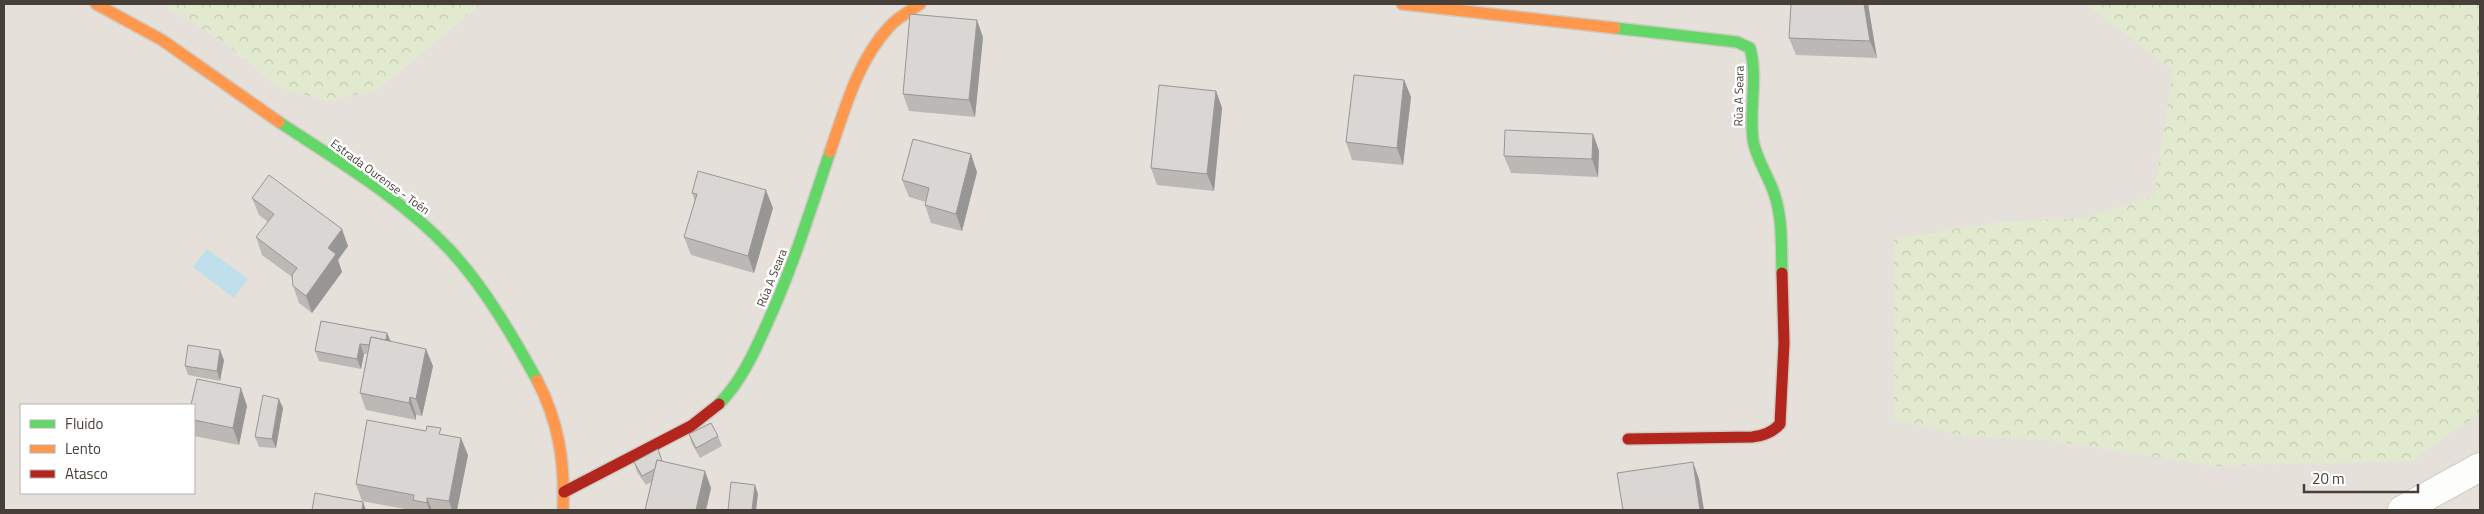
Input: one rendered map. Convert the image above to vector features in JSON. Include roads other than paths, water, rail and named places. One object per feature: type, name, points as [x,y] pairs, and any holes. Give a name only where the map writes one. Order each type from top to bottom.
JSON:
[{"type":"street","name":"Estrada Ourense - Toén","points":[[96,4],[117,13],[162,39],[400,206],[440,240],[472,277],[507,329],[539,384],[554,419],[563,455],[563,510]]},
{"type":"street","name":"Rúa A Seara","points":[[564,492],[691,426],[712,412],[730,393],[756,349],[785,285],[852,88],[869,53],[890,26],[920,4]]},
{"type":"street","name":"Rúa A Seara","points":[[1402,4],[1737,42],[1750,48],[1753,54],[1754,77],[1751,105],[1753,141],[1758,158],[1774,192],[1780,216],[1784,343],[1780,424],[1776,430],[1764,436],[1628,439]]},
{"type":"street","points":[[2402,510],[2480,467]]},
{"type":"water","points":[[207,249],[248,279],[234,298],[193,267]]}]
